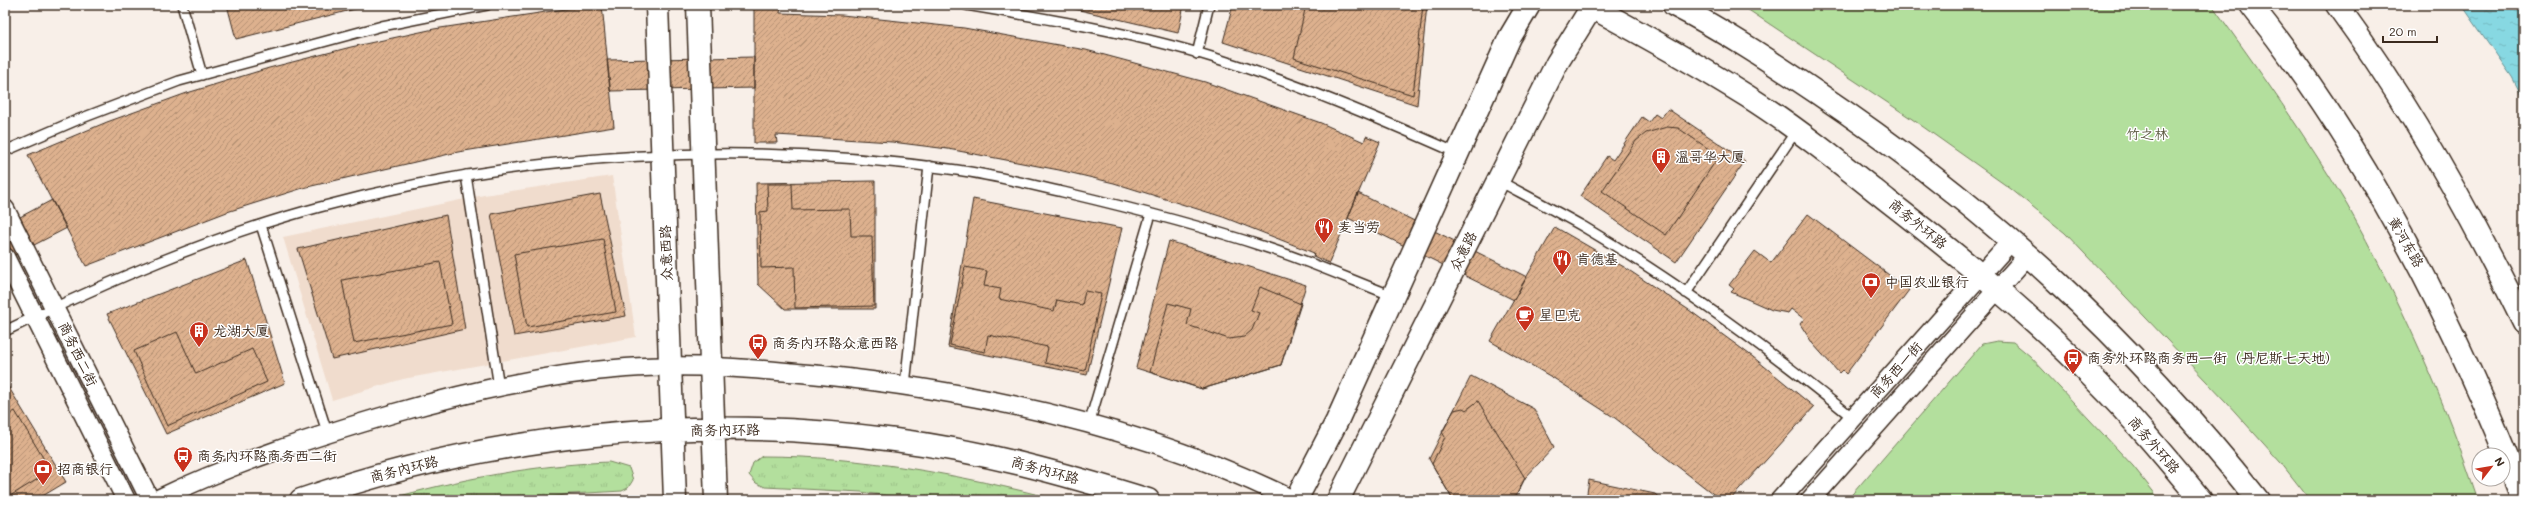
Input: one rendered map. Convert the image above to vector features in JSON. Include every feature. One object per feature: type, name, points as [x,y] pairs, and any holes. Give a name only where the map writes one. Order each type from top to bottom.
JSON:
[{"type":"main road","name":"众意西路","points":[[657,5],[675,500]]},
{"type":"main road","points":[[698,5],[716,500]]},
{"type":"main road","points":[[1294,500],[1337,421],[1510,37],[1529,5]]},
{"type":"main road","points":[[1674,5],[1775,64],[1889,141],[1962,197],[2012,240],[2130,351],[2196,424],[2258,500]]},
{"type":"main road","name":"黄河东路","points":[[2251,5],[2315,93],[2423,273],[2473,375],[2524,500]]},
{"type":"main road","points":[[2337,5],[2368,47],[2444,170],[2484,241],[2524,323]]},
{"type":"main road","name":"商务外环路","points":[[1591,6],[1749,97],[1840,163],[1980,276],[2035,322],[2096,380],[2162,453],[2201,500]]},
{"type":"main road","name":"众意路","points":[[1338,500],[1557,63],[1591,6]]},
{"type":"main road","name":"商务内环路","points":[[301,500],[351,482],[408,467],[525,442],[714,429],[784,430],[897,440],[1013,461],[1060,473],[1148,500]]},
{"type":"street","name":"商务西二街","points":[[5,209],[150,500]]},
{"type":"street","name":"商务西一街","points":[[1780,500],[2012,240]]},
{"type":"street","name":"商务西一街","points":[[1810,500],[2028,255]]},
{"type":"street","name":"商务西二街","points":[[5,257],[126,500]]},
{"type":"street","points":[[156,500],[202,478],[327,432],[452,396],[555,376],[628,368],[711,367],[785,372],[905,385],[1024,407],[1089,424],[1168,448],[1215,466],[1294,500]]},
{"type":"lane","points":[[182,5],[202,75]]},
{"type":"lane","points":[[5,151],[77,120],[179,81],[382,26],[460,8],[487,5]]},
{"type":"lane","points":[[966,5],[1087,26],[1198,54],[1338,101],[1457,154]]},
{"type":"lane","points":[[1198,54],[1209,5]]},
{"type":"lane","points":[[1686,293],[1796,131]]},
{"type":"lane","points":[[5,331],[122,276],[213,240],[320,207],[466,174],[562,162],[662,155],[777,154],[874,160],[961,170],[1029,184],[1151,214],[1269,248],[1393,296]]},
{"type":"lane","points":[[905,385],[929,166]]},
{"type":"lane","points":[[466,174],[499,387]]},
{"type":"lane","points":[[1499,181],[1584,228],[1686,293],[1786,364],[1853,418]]},
{"type":"lane","points":[[1089,424],[1151,214]]},
{"type":"lane","points":[[261,225],[327,432]]},
{"type":"shaded area","points":[[612,176],[636,337],[403,379],[332,400],[283,237],[484,195]]},
{"type":"green space","name":"竹之林","points":[[1741,5],[2212,5],[2299,129],[2347,205],[2366,240],[2403,313],[2436,387],[2465,462],[2471,480],[2471,487],[2474,487],[2478,500],[2310,500],[2281,463],[2227,403],[2065,233],[2011,189],[1912,119]]},
{"type":"green space","points":[[1997,341],[2013,342],[2030,356],[2133,466],[2160,500],[1847,500],[1982,344]]},
{"type":"green space","points":[[762,456],[837,459],[875,463],[949,475],[1059,500],[915,500],[861,492],[765,487],[756,483],[749,475],[753,463]]},
{"type":"green space","points":[[609,462],[629,468],[633,480],[628,488],[622,491],[571,494],[533,500],[386,500],[413,492],[496,474],[553,466]]},
{"type":"water","points":[[2462,5],[2524,5],[2524,100],[2512,77]]},
{"type":"building","points":[[227,5],[371,5],[236,39]]},
{"type":"building","points":[[592,5],[602,5],[614,127],[458,152],[303,188],[227,212],[86,266],[28,155],[107,122],[187,93],[269,68],[351,47],[434,29]]},
{"type":"building","points":[[754,5],[781,6],[780,13],[842,15],[964,28],[1086,50],[1205,82],[1321,123],[1364,142],[1366,136],[1380,142],[1329,263],[1313,256],[1314,253],[1223,217],[1114,183],[1059,170],[948,149],[892,142],[776,135],[777,143],[754,143]]},
{"type":"building","points":[[1058,5],[1184,5],[1178,33]]},
{"type":"building","points":[[1233,5],[1427,5],[1417,105],[1223,42]]},
{"type":"building","points":[[1306,5],[1423,5],[1413,95],[1294,58]]},
{"type":"building","points":[[754,57],[754,88],[610,91],[607,60]]},
{"type":"building","points":[[1668,109],[1745,161],[1676,262],[1580,196],[1607,156],[1613,160],[1642,117],[1649,122],[1655,114],[1661,118]]},
{"type":"building","name":"温哥华大厦","points":[[1667,127],[1678,128],[1719,156],[1666,235],[1602,191],[1636,141],[1646,133]]},
{"type":"building","points":[[875,181],[875,309],[785,309],[758,284],[756,183]]},
{"type":"building","points":[[767,184],[792,184],[793,210],[850,209],[851,236],[872,236],[874,306],[795,308],[794,267],[761,268],[760,212],[768,211]]},
{"type":"building","points":[[1358,193],[1527,277],[1514,300],[1348,218]]},
{"type":"building","points":[[600,194],[626,316],[514,336],[491,214]]},
{"type":"building","points":[[973,199],[1122,228],[1087,375],[948,347]]},
{"type":"building","points":[[52,200],[67,228],[5,260],[5,225]]},
{"type":"building","points":[[1808,214],[1909,290],[1846,374],[1842,370],[1839,373],[1813,344],[1800,324],[1804,319],[1791,309],[1788,313],[1772,310],[1731,292],[1734,289],[1729,285],[1755,251],[1771,263]]},
{"type":"building","points":[[446,215],[465,329],[332,359],[298,249]]},
{"type":"building","points":[[1555,227],[1624,267],[1689,310],[1753,357],[1814,407],[1730,500],[1721,500],[1615,418],[1555,379],[1490,341]]},
{"type":"building","points":[[603,239],[616,312],[527,327],[514,254]]},
{"type":"building","points":[[1169,241],[1306,285],[1281,365],[1202,389],[1136,368]]},
{"type":"building","name":"龙湖大厦","points":[[247,260],[285,383],[166,434],[107,314]]},
{"type":"building","points":[[440,262],[452,324],[354,343],[342,280]]},
{"type":"building","points":[[965,267],[987,271],[984,286],[1001,289],[999,299],[1054,311],[1057,300],[1082,305],[1085,291],[1101,294],[1085,371],[1045,363],[1048,347],[988,335],[985,352],[950,345]]},
{"type":"building","points":[[1260,287],[1301,304],[1281,365],[1202,389],[1150,372],[1168,303],[1191,309],[1187,325],[1229,339],[1244,337],[1252,330],[1259,313],[1251,310]]},
{"type":"building","points":[[177,332],[196,374],[252,349],[267,382],[167,426],[134,351]]},
{"type":"building","points":[[1471,376],[1534,409],[1554,447],[1525,478],[1514,500],[1453,500],[1429,459]]},
{"type":"building","points":[[5,381],[66,482],[36,500],[5,500]]},
{"type":"building","points":[[1478,401],[1525,478],[1514,500],[1453,500],[1432,464],[1445,437],[1442,432],[1454,410],[1463,408],[1466,410]]},
{"type":"building","points":[[15,411],[51,471],[5,499],[5,417]]},
{"type":"building","points":[[1589,480],[1655,494],[1662,500],[1586,500]]},
{"type":"place","name":"温哥华大厦","points":[[1661,174]]},
{"type":"place","name":"麦当劳","points":[[1324,244]]},
{"type":"place","name":"肯德基","points":[[1562,276]]},
{"type":"place","name":"中国农业银行","points":[[1871,299]]},
{"type":"place","name":"星巴克","points":[[1525,332]]},
{"type":"place","name":"龙湖大厦","points":[[199,348]]},
{"type":"place","name":"商务内环路众意西路","points":[[758,360]]},
{"type":"place","name":"商务外环路商务西一街（丹尼斯七天地）","points":[[2073,375]]},
{"type":"place","name":"商务内环路商务西二街","points":[[183,473]]},
{"type":"place","name":"招商银行","points":[[43,486]]}]
